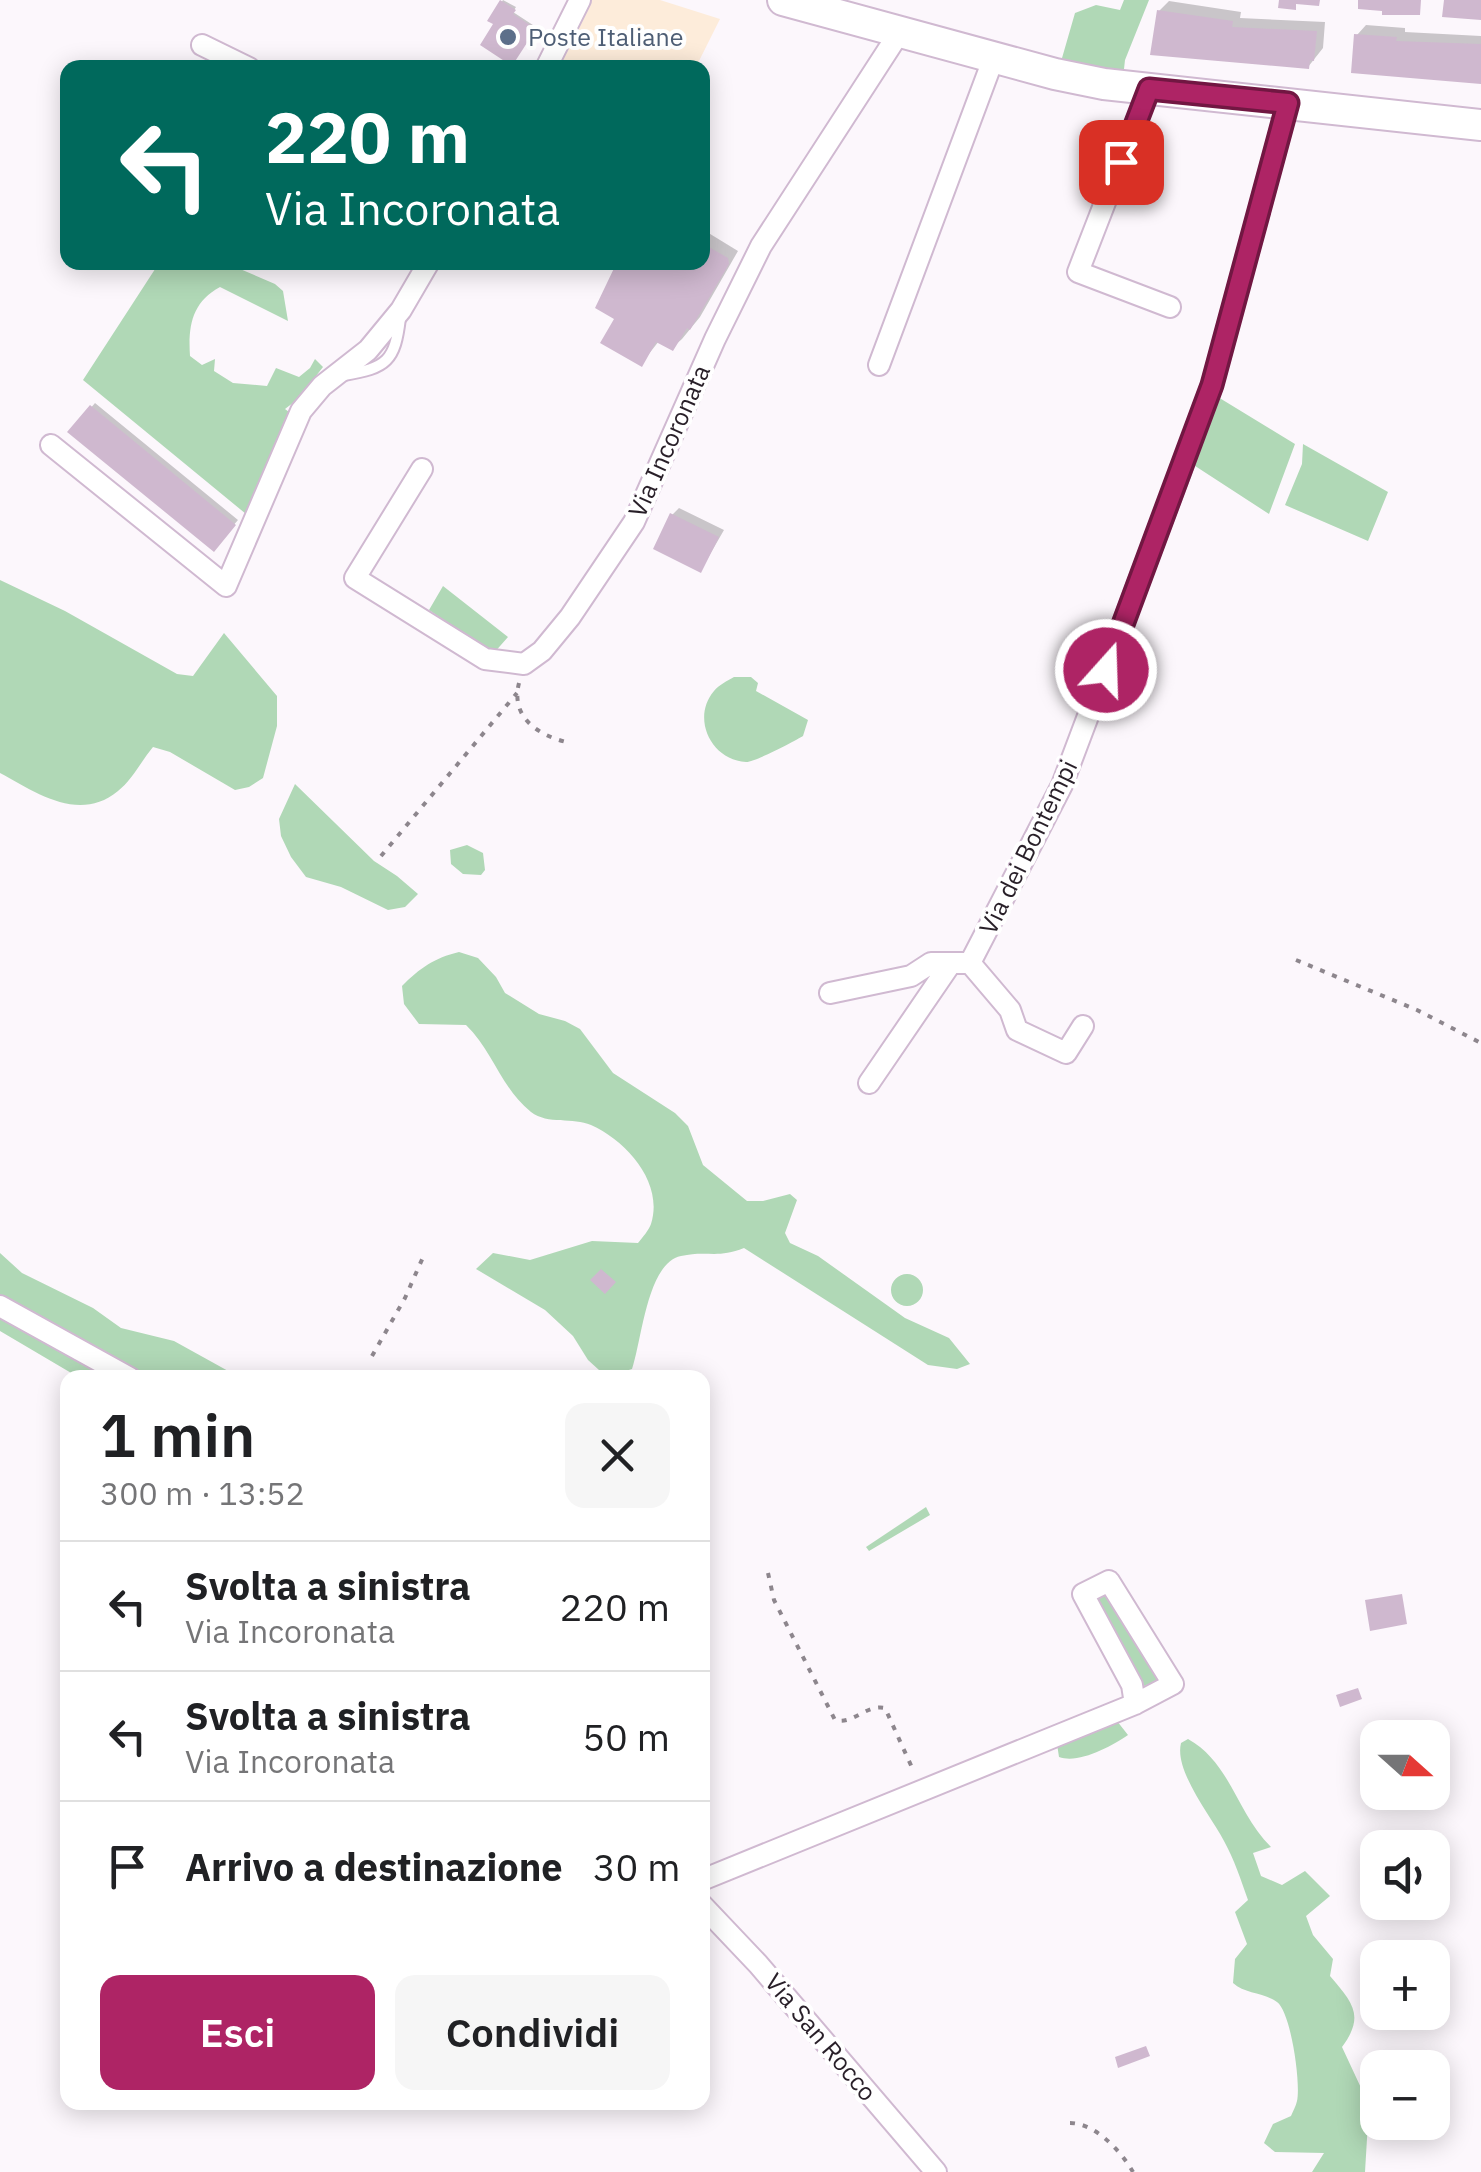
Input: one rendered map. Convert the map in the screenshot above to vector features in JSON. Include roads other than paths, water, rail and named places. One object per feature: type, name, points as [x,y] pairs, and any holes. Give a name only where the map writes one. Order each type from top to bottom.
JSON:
[{"type":"main road","points":[[783,0],[1055,74],[1149,89],[1481,125]]},
{"type":"street","points":[[550,60],[580,0]]},
{"type":"street","name":"Via Incoronata","points":[[422,469],[355,578],[485,659],[524,664],[542,651],[570,617],[634,522],[761,246],[900,32]]},
{"type":"street","points":[[202,45],[233,60]]},
{"type":"street","points":[[880,365],[994,57]]},
{"type":"street","points":[[1149,89],[1078,272],[1170,307]]},
{"type":"street","name":"Via dei Bontempi","points":[[869,1083],[960,963],[1062,785],[1212,385],[1288,103]]},
{"type":"street","points":[[51,445],[226,586],[301,411],[322,386],[368,350],[402,310],[424,270]]},
{"type":"street","points":[[830,993],[910,976],[930,963],[960,963],[1010,1010],[1017,1030],[1034,1040],[1066,1053],[1083,1026]]},
{"type":"street","points":[[0,1306],[116,1370]]},
{"type":"street","points":[[710,1877],[1135,1704],[1173,1684],[1109,1581],[1083,1594],[1132,1684],[1135,1704]]},
{"type":"street","name":"Via San Rocco","points":[[710,1913],[936,2172]]},
{"type":"place","name":"Poste Italiane","points":[[508,37]]}]
